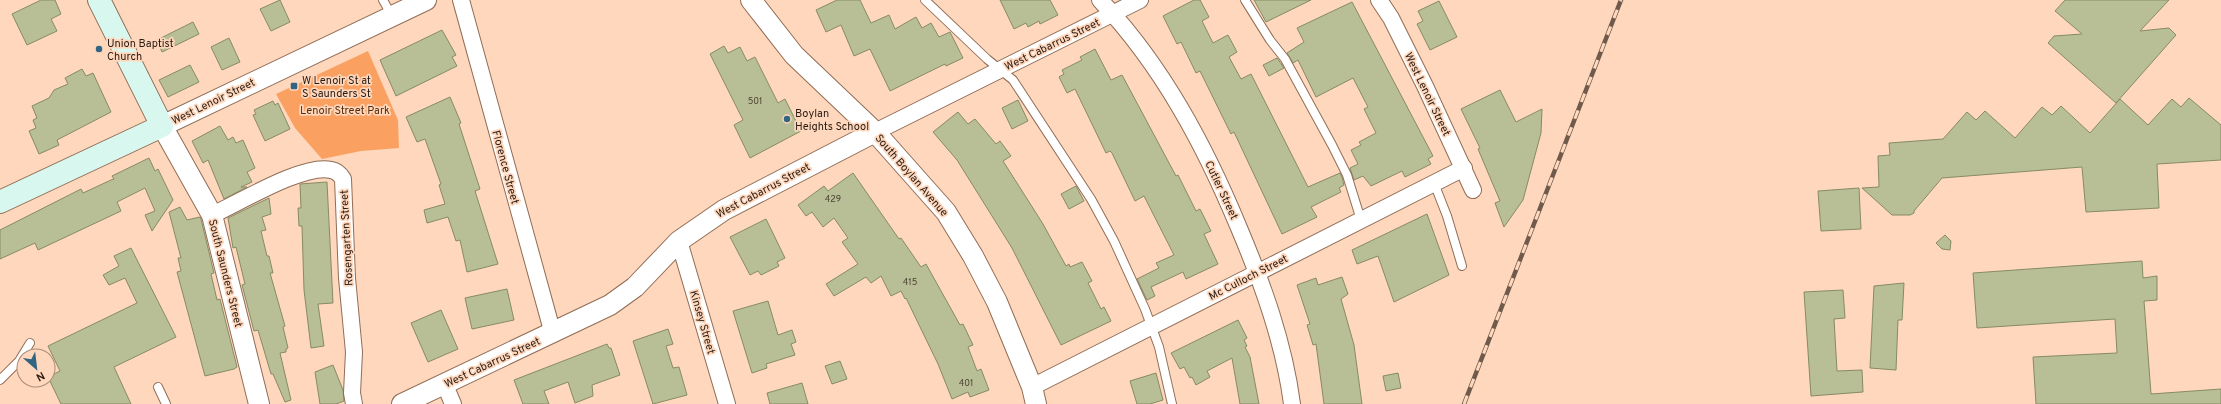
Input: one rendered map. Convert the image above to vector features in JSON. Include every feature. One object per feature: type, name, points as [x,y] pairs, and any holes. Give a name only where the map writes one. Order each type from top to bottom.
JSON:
[{"type":"main road","name":"South Saunders Street","points":[[99,0],[162,126]]},
{"type":"main road","name":"West Lenoir Street","points":[[0,202],[162,126]]},
{"type":"street","name":"West Lenoir Street","points":[[162,126],[388,8],[426,0]]},
{"type":"street","name":"Florence Street","points":[[461,0],[553,334]]},
{"type":"street","name":"South Boylan Avenue","points":[[751,0],[794,55],[875,132],[946,212],[973,256],[997,302],[1034,395]]},
{"type":"street","name":"Cutler Street","points":[[1100,0],[1114,13],[1172,92],[1219,180],[1258,272],[1279,339],[1292,404]]},
{"type":"street","name":"West Cabarrus Street","points":[[402,404],[553,334],[610,305],[635,287],[679,241],[724,210],[875,132],[1140,0]]},
{"type":"street","name":"West Lenoir Street","points":[[1379,0],[1391,18],[1464,168],[1473,190]]},
{"type":"street","name":"South Saunders Street","points":[[162,126],[212,215],[259,404]]},
{"type":"street","name":"Mc Culloch Street","points":[[1034,395],[1152,326],[1464,168]]},
{"type":"street","name":"Rosengarten Street","points":[[212,215],[282,181],[306,172],[327,169],[339,173],[343,179],[347,278],[354,352],[353,398]]},
{"type":"street","name":"Kinsey Street","points":[[679,241],[726,404]]},
{"type":"street","points":[[445,385],[453,404]]},
{"type":"lane","points":[[925,0],[987,59],[1013,80],[1091,199],[1114,241],[1152,326],[1159,347],[1172,404]]},
{"type":"lane","points":[[1245,0],[1270,40],[1285,59],[1332,144],[1347,175],[1360,220]]},
{"type":"lane","points":[[1434,183],[1447,216],[1462,266]]},
{"type":"lane","points":[[0,380],[19,361],[30,343]]},
{"type":"lane","points":[[158,387],[166,404]]},
{"type":"green space","name":"Lenoir Street Park","points":[[368,51],[398,120],[399,148],[361,151],[322,159],[295,128],[276,94]]},
{"type":"building","points":[[41,0],[55,0],[61,14],[51,19],[57,31],[27,45],[12,14]]},
{"type":"building","points":[[280,0],[290,22],[271,31],[260,9]]},
{"type":"building","points":[[837,0],[860,0],[871,23],[889,15],[895,29],[916,17],[922,28],[931,23],[939,37],[950,32],[963,58],[946,66],[945,64],[890,91],[870,49],[854,56],[841,25],[826,32],[816,10]]},
{"type":"building","points":[[1000,0],[1050,0],[1058,15],[1040,24],[1039,21],[1028,27],[1026,23],[1014,29]]},
{"type":"building","points":[[1194,0],[1200,0],[1209,17],[1202,21],[1213,43],[1228,35],[1237,52],[1229,57],[1241,79],[1251,74],[1308,187],[1340,173],[1342,177],[1344,185],[1339,188],[1341,192],[1311,207],[1317,217],[1282,234],[1234,132],[1231,134],[1200,71],[1196,73],[1181,42],[1177,44],[1163,16]]},
{"type":"building","points":[[1254,0],[1311,0],[1266,22]]},
{"type":"building","points":[[2065,0],[2169,0],[2140,31],[2169,28],[2176,35],[2116,103],[2048,43],[2054,36],[2082,34],[2055,11]]},
{"type":"building","points":[[1439,1],[1457,37],[1430,50],[1417,24],[1423,21],[1418,11]]},
{"type":"building","points":[[1352,2],[1433,156],[1428,159],[1431,164],[1405,177],[1402,171],[1371,186],[1363,176],[1354,180],[1350,168],[1358,164],[1351,150],[1361,145],[1359,142],[1376,133],[1364,109],[1368,107],[1353,78],[1316,97],[1298,60],[1293,63],[1287,53],[1304,42],[1297,28]]},
{"type":"building","points":[[193,22],[199,34],[162,52],[157,40]]},
{"type":"building","points":[[442,30],[456,55],[452,57],[457,66],[396,96],[380,60]]},
{"type":"building","points":[[229,38],[240,62],[222,70],[211,47]]},
{"type":"building","points":[[724,46],[728,53],[740,47],[747,61],[755,57],[778,103],[785,99],[801,131],[750,158],[734,125],[743,120],[710,54]]},
{"type":"building","points":[[1095,49],[1111,80],[1122,75],[1176,176],[1178,175],[1196,211],[1200,209],[1211,231],[1204,234],[1218,264],[1186,279],[1183,272],[1151,287],[1155,296],[1147,300],[1137,279],[1159,268],[1156,263],[1174,255],[1144,196],[1135,201],[1112,153],[1110,151],[1106,153],[1075,89],[1067,93],[1059,77],[1064,74],[1062,70],[1082,60],[1080,57]]},
{"type":"building","points":[[1277,58],[1284,68],[1269,76],[1263,65]]},
{"type":"building","points":[[190,65],[199,82],[168,97],[159,80]]},
{"type":"building","points":[[82,69],[86,76],[93,73],[111,112],[57,140],[59,145],[39,154],[29,131],[36,128],[33,120],[37,118],[32,106],[49,98],[54,90],[68,84],[65,78]]},
{"type":"building","points":[[1500,90],[1516,122],[1542,109],[1541,133],[1523,200],[1504,227],[1495,203],[1500,201],[1478,149],[1480,148],[1461,109]]},
{"type":"building","points":[[450,97],[461,123],[459,124],[480,189],[475,191],[498,264],[467,272],[460,240],[456,241],[448,217],[427,223],[424,210],[445,204],[439,185],[441,184],[425,139],[417,142],[406,117]]},
{"type":"building","points":[[2189,98],[2221,125],[2221,160],[2157,164],[2159,208],[2086,212],[2082,167],[1942,178],[1914,211],[1914,213],[1910,215],[1892,215],[1862,188],[1879,187],[1878,156],[1890,155],[1889,143],[1943,139],[1967,112],[1976,120],[1985,111],[2015,138],[2042,107],[2052,115],[2061,106],[2090,133],[2120,99],[2148,125],[2172,99],[2181,107]]},
{"type":"building","points":[[1018,100],[1028,121],[1012,129],[1002,108]]},
{"type":"building","points":[[273,101],[275,105],[278,103],[290,129],[265,141],[253,115],[256,114],[254,110]]},
{"type":"building","points":[[958,112],[968,124],[975,119],[996,144],[1000,141],[1011,156],[1003,161],[1043,224],[1066,266],[1069,264],[1070,267],[1082,262],[1092,281],[1088,283],[1101,309],[1104,307],[1111,321],[1061,345],[1012,248],[957,160],[933,132]]},
{"type":"building","points":[[220,126],[228,140],[233,137],[236,143],[243,140],[255,168],[247,172],[252,182],[241,187],[247,187],[224,199],[208,160],[203,163],[192,141]]},
{"type":"building","points":[[149,158],[155,171],[158,169],[173,200],[152,231],[145,215],[155,211],[145,188],[117,202],[121,211],[38,250],[35,243],[0,259],[0,230],[81,189],[83,193],[114,179],[112,176]]},
{"type":"building","points":[[853,173],[899,239],[901,238],[921,267],[926,264],[960,325],[963,324],[973,345],[968,347],[977,371],[981,369],[989,390],[970,397],[968,392],[952,399],[938,364],[906,298],[905,299],[901,291],[891,296],[881,276],[871,283],[866,277],[834,296],[826,284],[858,264],[842,242],[848,238],[834,218],[823,227],[812,212],[806,216],[798,205],[824,186],[828,191]]},
{"type":"building","points":[[327,182],[333,303],[318,304],[324,346],[311,348],[304,290],[302,226],[299,226],[298,208],[301,208],[300,184]]},
{"type":"building","points":[[1076,186],[1084,201],[1069,209],[1061,194]]},
{"type":"building","points":[[1859,188],[1861,229],[1821,231],[1818,191]]},
{"type":"building","points":[[269,198],[271,214],[262,217],[266,230],[261,231],[267,256],[269,256],[273,273],[270,273],[285,326],[283,327],[288,348],[286,349],[286,352],[280,353],[291,400],[285,402],[273,374],[271,374],[258,330],[254,331],[242,285],[245,284],[236,247],[233,248],[228,218]]},
{"type":"building","points":[[180,207],[187,220],[200,217],[201,219],[214,273],[211,274],[217,300],[220,299],[237,367],[205,376],[177,272],[181,271],[178,258],[181,258],[169,212]]},
{"type":"building","points":[[1427,214],[1449,275],[1394,302],[1378,256],[1357,264],[1352,250]]},
{"type":"building","points":[[766,219],[785,258],[777,262],[779,266],[761,275],[758,271],[750,275],[730,237]]},
{"type":"building","points":[[1945,235],[1951,241],[1950,250],[1942,249],[1936,243]]},
{"type":"building","points":[[131,248],[176,337],[114,367],[131,404],[61,404],[53,388],[56,388],[56,373],[60,371],[56,363],[56,348],[49,348],[48,346],[137,303],[125,278],[109,285],[103,275],[119,266],[114,256]]},
{"type":"building","points":[[2142,261],[2143,278],[2157,276],[2157,300],[2144,301],[2151,394],[2221,389],[2221,404],[2036,404],[2033,357],[2117,353],[2115,319],[1977,328],[1973,273]]},
{"type":"building","points":[[1342,277],[1348,294],[1341,299],[1354,345],[1362,404],[1324,404],[1316,344],[1313,345],[1307,325],[1310,324],[1297,285],[1316,278],[1318,285]]},
{"type":"building","points":[[1904,283],[1902,320],[1898,320],[1896,370],[1870,368],[1874,286]]},
{"type":"building","points":[[507,289],[514,320],[472,329],[465,298]]},
{"type":"building","points":[[1843,290],[1845,318],[1834,319],[1837,371],[1862,370],[1863,392],[1811,396],[1804,292]]},
{"type":"building","points":[[768,301],[778,335],[792,330],[796,342],[791,344],[795,355],[766,364],[767,368],[752,373],[733,311]]},
{"type":"building","points":[[441,310],[458,349],[428,362],[411,323]]},
{"type":"building","points":[[1238,320],[1247,338],[1244,340],[1247,346],[1245,347],[1250,357],[1259,404],[1240,404],[1232,358],[1207,371],[1210,377],[1196,385],[1184,367],[1180,369],[1171,353]]},
{"type":"building","points":[[668,329],[673,344],[666,346],[673,368],[679,367],[687,395],[653,404],[633,341]]},
{"type":"building","points":[[607,344],[609,348],[611,348],[620,375],[592,385],[593,396],[575,403],[568,382],[544,391],[549,404],[523,404],[514,380]]},
{"type":"building","points":[[840,361],[847,379],[832,384],[825,366]]},
{"type":"building","points":[[333,365],[343,390],[344,401],[336,404],[320,404],[315,372]]},
{"type":"building","points":[[1156,373],[1163,400],[1150,404],[1137,404],[1130,381]]},
{"type":"building","points":[[1398,373],[1401,388],[1386,391],[1383,376]]},
{"type":"building","points":[[802,383],[808,404],[770,404],[767,393]]},
{"type":"railway","points":[[1464,404],[1621,0]]},
{"type":"place","name":"Union Baptist Church","points":[[99,49]]},
{"type":"place","name":"W Lenoir St at S Saunders St","points":[[294,86]]},
{"type":"place","name":"Boylan Heights School","points":[[787,119]]}]
